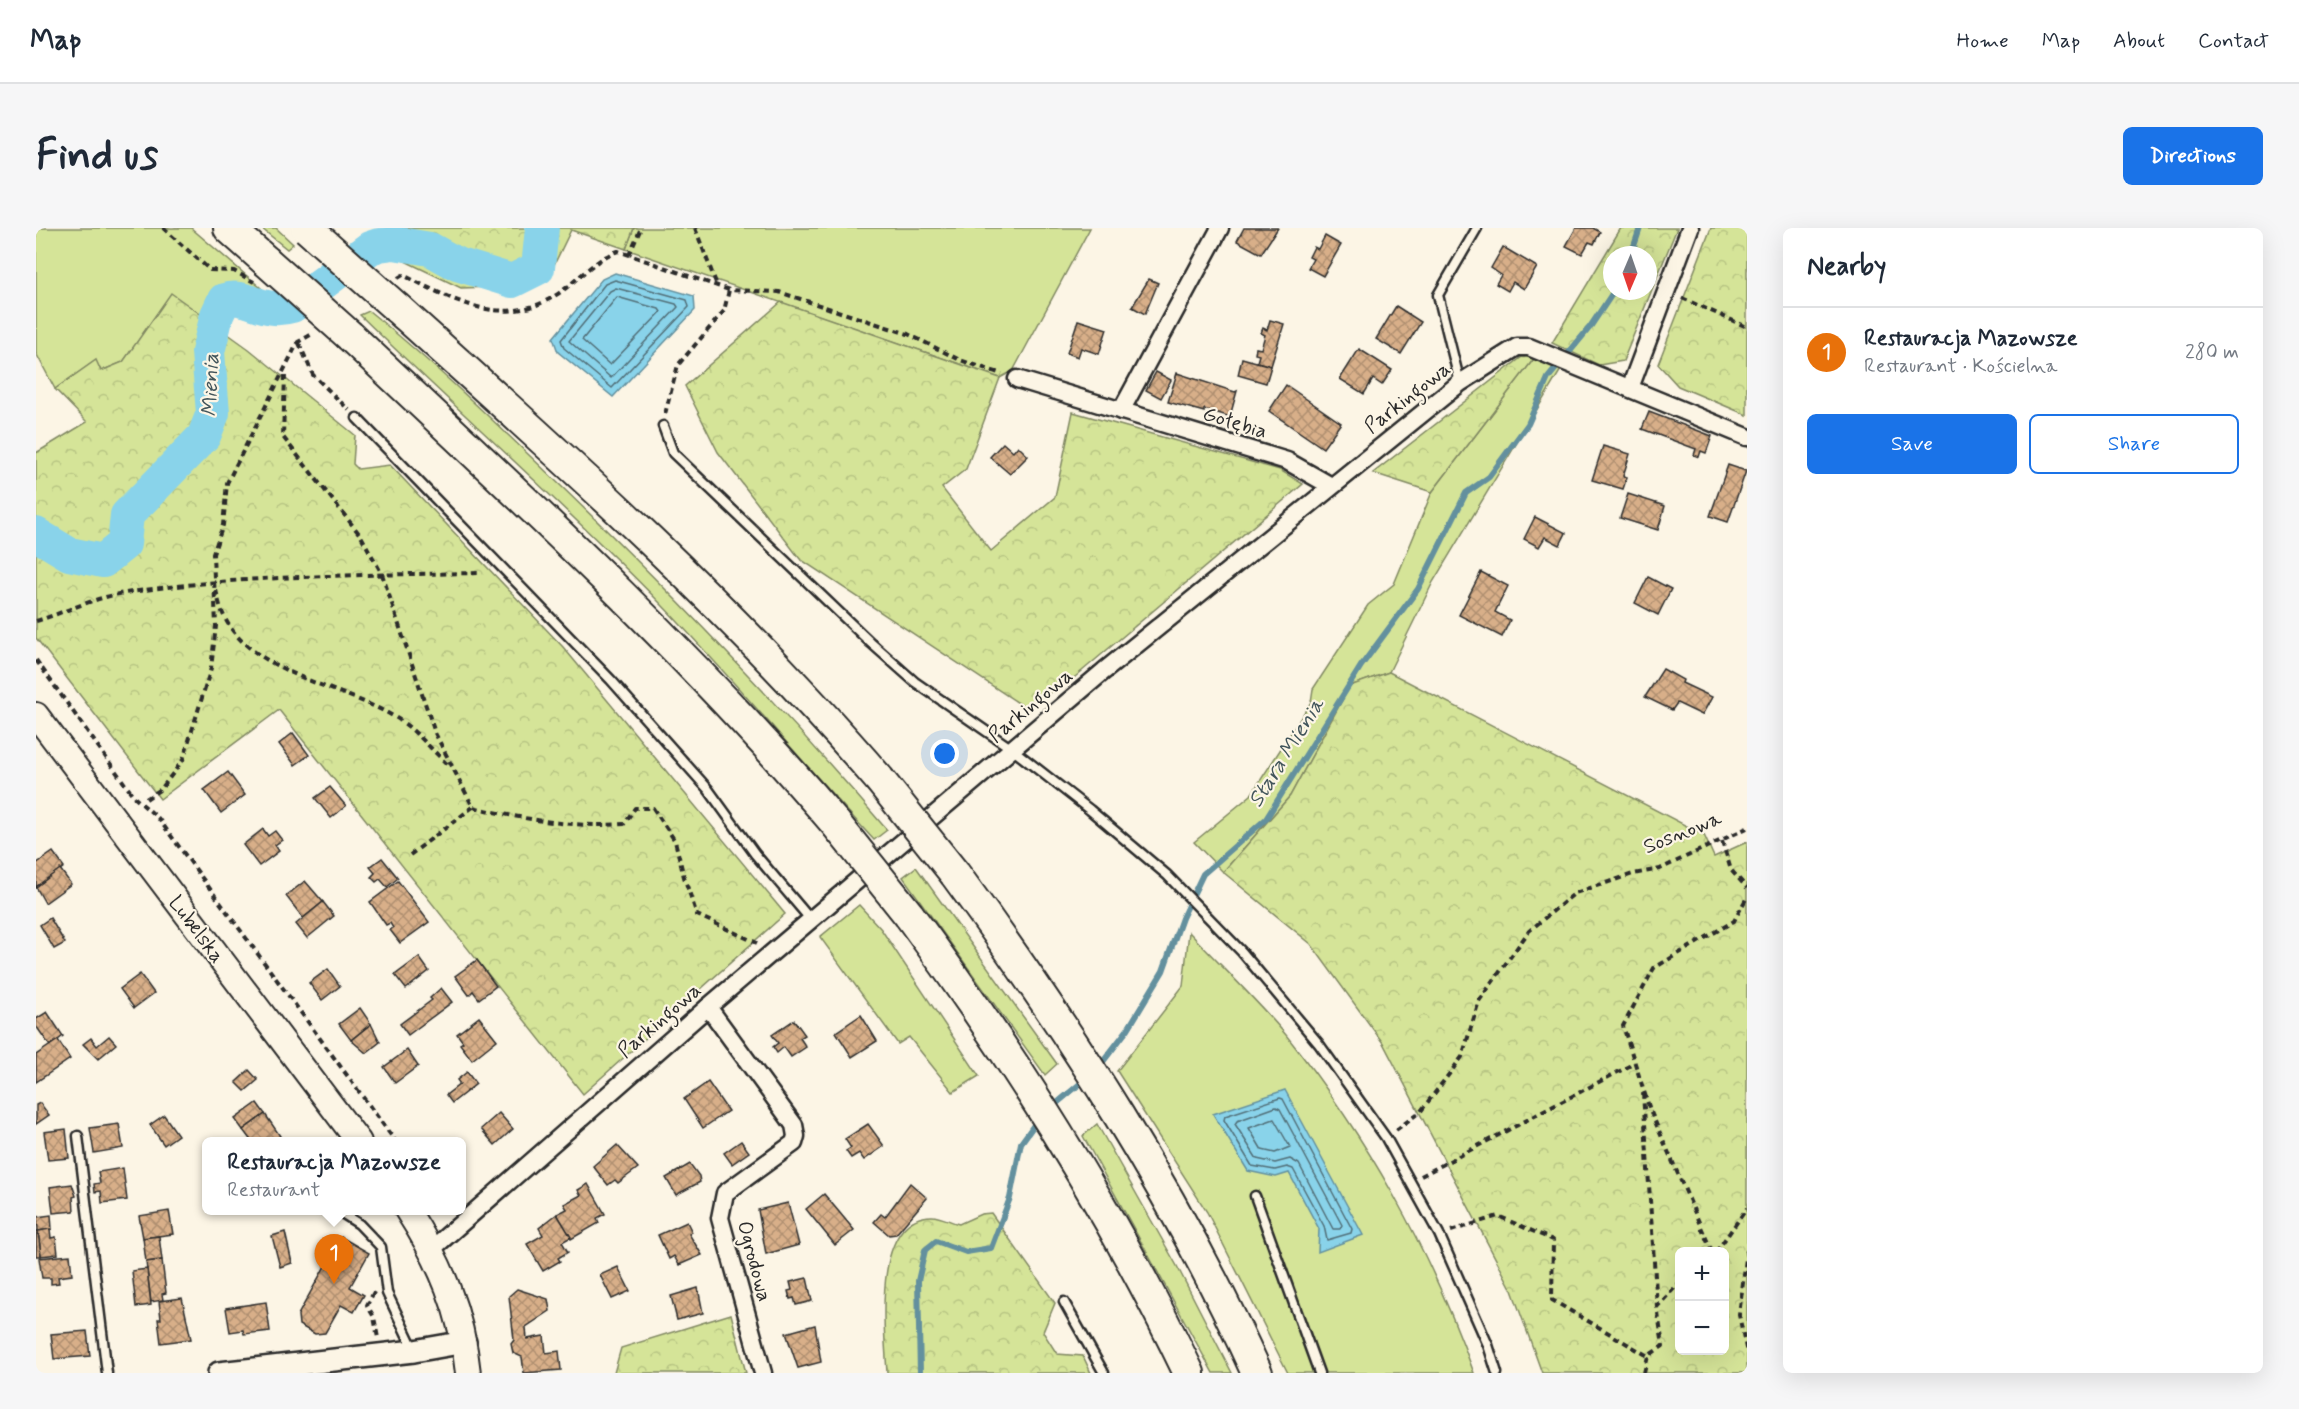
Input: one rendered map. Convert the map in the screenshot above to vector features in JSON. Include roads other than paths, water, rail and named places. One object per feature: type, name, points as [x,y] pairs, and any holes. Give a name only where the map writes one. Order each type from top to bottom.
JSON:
[{"type":"highway","points":[[229,228],[350,336],[500,478],[703,678],[836,824],[909,915],[1003,1046],[1065,1143],[1142,1278],[1189,1373]]},
{"type":"highway","points":[[307,228],[547,443],[740,627],[828,719],[879,779],[955,874],[1047,1003],[1128,1129],[1232,1318],[1257,1373]]},
{"type":"main road","name":"Lubelska","points":[[36,715],[355,1137]]},
{"type":"main road","points":[[410,1215],[432,1249],[452,1296],[465,1342],[468,1373]]},
{"type":"street","points":[[1121,411],[1220,228]]},
{"type":"street","points":[[1690,228],[1630,388],[1747,437]]},
{"type":"street","name":"Parkingowa","points":[[432,1249],[708,1007],[1012,749],[1331,486],[1460,383],[1517,347],[1529,347],[1630,388]]},
{"type":"street","name":"Gołębia","points":[[1017,379],[1287,461],[1331,486]]},
{"type":"street","name":"Ogrodowa","points":[[708,1007],[794,1125],[796,1136],[794,1143],[725,1193],[720,1218],[763,1373]]},
{"type":"street","points":[[219,1373],[414,1351],[465,1342]]},
{"type":"lane","points":[[1460,383],[1438,295],[1477,228]]},
{"type":"lane","points":[[357,418],[507,570],[627,697],[708,789],[755,854],[812,920]]},
{"type":"lane","points":[[663,426],[673,453],[871,643],[915,682],[1012,749],[1167,875],[1214,922],[1319,1044],[1386,1138],[1439,1234],[1488,1345],[1497,1373]]},
{"type":"lane","points":[[78,1137],[107,1373]]},
{"type":"lane","points":[[1255,1196],[1319,1373]]},
{"type":"lane","points":[[345,1215],[359,1224],[381,1247],[387,1293],[414,1351]]},
{"type":"lane","points":[[1064,1302],[1104,1373]]},
{"type":"water","points":[[615,273],[694,296],[695,310],[613,397],[558,352],[553,338],[602,279]]},
{"type":"water","points":[[1285,1090],[1363,1235],[1318,1252],[1319,1229],[1289,1173],[1276,1177],[1248,1171],[1213,1114]]},
{"type":"waterway","name":"Mienia","points":[[36,534],[69,554],[103,561],[124,544],[127,515],[204,436],[213,413],[208,352],[217,315],[224,300],[241,299],[272,308],[292,306],[370,248],[394,243],[430,249],[457,264],[512,281],[538,268],[542,228]]},
{"type":"waterway","name":"Stara Mienia","points":[[1634,246],[1640,228]]},
{"type":"waterway","name":"Stara Mienia","points":[[1099,1067],[1128,1029],[1163,971],[1182,918],[1203,874],[1266,819],[1361,666],[1418,589],[1466,493],[1489,477],[1528,424],[1548,378],[1590,327],[1608,300]]},
{"type":"waterway","name":"Stara Mienia","points":[[1051,1108],[1087,1078]]},
{"type":"waterway","name":"Stara Mienia","points":[[920,1373],[918,1281],[925,1250],[936,1241],[966,1252],[991,1248],[1010,1198],[1021,1143],[1039,1118]]},
{"type":"place","name":"Restauracja Mazowsze","points":[[334,1284]]}]
